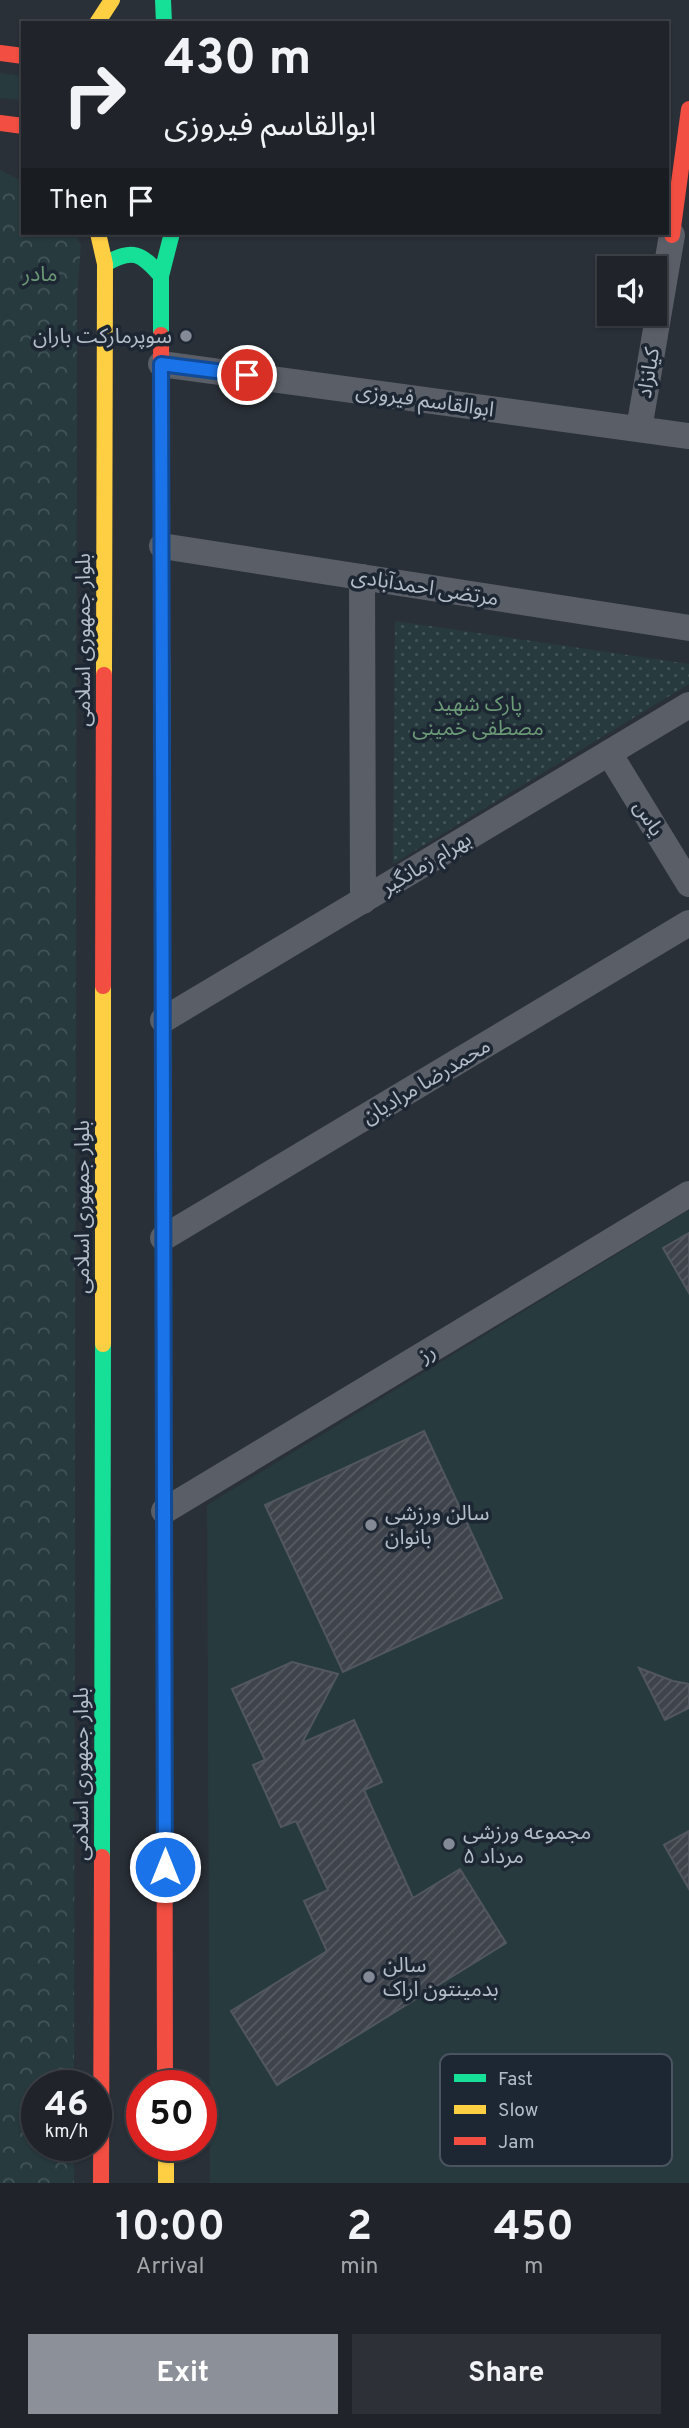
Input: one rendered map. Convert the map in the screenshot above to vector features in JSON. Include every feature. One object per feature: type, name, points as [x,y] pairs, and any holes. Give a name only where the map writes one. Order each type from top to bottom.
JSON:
[{"type":"main road","points":[[162,21],[163,0]]},
{"type":"main road","points":[[112,1],[118,21]]},
{"type":"main road","points":[[98,21],[112,1]]},
{"type":"main road","points":[[0,53],[21,56]]},
{"type":"main road","points":[[672,235],[689,109]]},
{"type":"main road","points":[[0,123],[21,126]]},
{"type":"main road","points":[[0,139],[21,140]]},
{"type":"main road","name":"بلوار جمهوری اسلامی","points":[[98,235],[105,264],[101,2183]]},
{"type":"main road","points":[[165,2070],[161,276],[171,235]]},
{"type":"main road","points":[[105,264],[121,254],[136,253],[144,257],[161,276]]},
{"type":"main road","points":[[166,2161],[166,2183]]},
{"type":"street","name":"کیانزاد","points":[[639,429],[672,235]]},
{"type":"street","name":"ابوالقاسم فیروزی","points":[[161,364],[689,436]]},
{"type":"street","name":"مرتضی احمدآبادی","points":[[162,546],[689,628]]},
{"type":"street","points":[[362,577],[363,901]]},
{"type":"street","name":"بهرام زمانگیر","points":[[163,1020],[689,705]]},
{"type":"street","name":"یاس","points":[[609,753],[689,884]]},
{"type":"street","name":"محمدرضا مرادیان","points":[[163,1238],[689,923]]},
{"type":"street","name":"رز","points":[[164,1511],[689,1194]]},
{"type":"green space","points":[[0,73],[21,76],[21,100],[0,98]]},
{"type":"green space","name":"مادر","points":[[0,170],[21,181],[21,235],[76,235],[81,246],[77,297],[74,2070],[21,2070],[21,2161],[74,2161],[74,2183],[0,2183]]},
{"type":"green space","name":"پارک شهید مصطفی خمینی","points":[[395,621],[689,664],[689,684],[393,864]]},
{"type":"green space","name":"مجموعه ورزشی ۵ مرداد","points":[[689,1210],[689,2183],[210,2183],[210,2161],[217,2161],[217,2070],[210,2070],[207,1505]]},
{"type":"building","points":[[689,1233],[689,1293],[663,1248]]},
{"type":"building","name":"سالن ورزشی بانوان","points":[[424,1431],[502,1598],[343,1672],[265,1505]]},
{"type":"building","points":[[292,1662],[338,1674],[302,1743],[354,1720],[382,1782],[364,1790],[413,1898],[460,1869],[506,1943],[277,2085],[231,2011],[327,1951],[304,1901],[328,1890],[296,1821],[281,1827],[253,1765],[265,1760],[232,1689]]},
{"type":"building","points":[[639,1668],[689,1684],[689,1708],[665,1720]]},
{"type":"building","points":[[689,1831],[689,1889],[664,1845]]},
{"type":"traffic: fast","points":[[163,0],[164,21]]},
{"type":"traffic: fast","points":[[161,335],[161,276],[171,235]]},
{"type":"traffic: fast","points":[[105,264],[123,256],[136,255],[148,262],[161,276]]},
{"type":"traffic: fast","points":[[163,1000],[164,1526]]},
{"type":"traffic: fast","points":[[102,1857],[103,1344]]},
{"type":"traffic: slow","points":[[98,21],[112,0]]},
{"type":"traffic: slow","points":[[98,235],[105,264],[104,675]]},
{"type":"traffic: slow","points":[[162,617],[163,1000]]},
{"type":"traffic: slow","points":[[103,986],[103,1344]]},
{"type":"traffic: slow","points":[[166,2161],[166,2183]]},
{"type":"traffic: jam","points":[[0,53],[21,56]]},
{"type":"traffic: jam","points":[[672,235],[689,109]]},
{"type":"traffic: jam","points":[[0,123],[21,126]]},
{"type":"traffic: jam","points":[[161,335],[162,617]]},
{"type":"traffic: jam","points":[[103,986],[104,675]]},
{"type":"traffic: jam","points":[[164,1526],[165,2070]]},
{"type":"traffic: jam","points":[[101,2183],[102,1857]]},
{"type":"place","name":"سوپرمارکت باران","points":[[186,336]]},
{"type":"place","name":"سالن ورزشی بانوان","points":[[371,1525]]},
{"type":"place","name":"مجموعه ورزشی ۵ مرداد","points":[[449,1844]]},
{"type":"place","name":"سالن بدمینتون اراک","points":[[369,1977]]},
{"type":"route","points":[[165,1867],[161,364],[247,375]]}]
